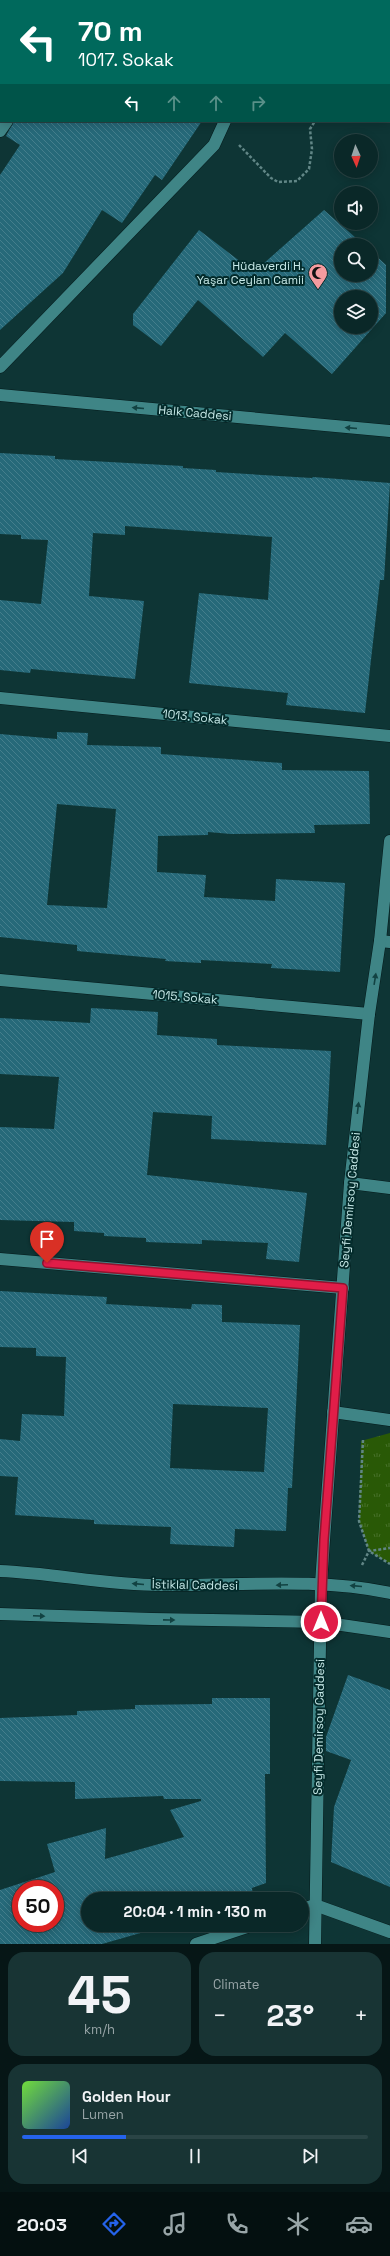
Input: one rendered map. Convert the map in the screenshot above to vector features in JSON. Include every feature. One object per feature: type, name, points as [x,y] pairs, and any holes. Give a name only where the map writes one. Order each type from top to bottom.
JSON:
[{"type":"main road","points":[[0,131],[6,122]]},
{"type":"main road","points":[[0,367],[214,145],[223,124]]},
{"type":"main road","name":"Halk Caddesi","points":[[0,396],[390,432]]},
{"type":"main road","name":"1013. Sokak","points":[[0,698],[390,736]]},
{"type":"main road","name":"Seyfi Demirsoy Caddesi","points":[[315,1944],[321,1584],[350,1183],[369,1014],[385,942],[390,841]]},
{"type":"main road","name":"1015. Sokak","points":[[0,980],[369,1014]]},
{"type":"main road","points":[[350,1183],[390,1188]]},
{"type":"main road","points":[[0,1259],[343,1288]]},
{"type":"main road","points":[[333,1412],[390,1420]]},
{"type":"main road","name":"İstiklal Caddesi","points":[[0,1571],[158,1585],[321,1584],[351,1586],[390,1593]]},
{"type":"main road","points":[[0,1614],[321,1622],[390,1632]]},
{"type":"main road","points":[[309,1907],[315,1905],[390,1932]]},
{"type":"main road","points":[[196,1944],[232,1932]]},
{"type":"path","points":[[223,124],[271,178],[278,182],[297,181],[309,169],[312,149],[310,129],[314,122]]},
{"type":"path","points":[[368,1439],[361,1441],[360,1521],[369,1551],[390,1564]]},
{"type":"path","points":[[369,1551],[390,1548]]},
{"type":"path","points":[[351,1586],[369,1551]]},
{"type":"green space","points":[[390,1433],[390,1564],[369,1551],[359,1521],[361,1441]]},
{"type":"building","points":[[13,122],[201,122],[162,180],[155,175],[122,223],[102,210],[63,273],[0,330],[0,175],[20,145],[6,136]]},
{"type":"building","name":"Hüdaverdi H. Yaşar Ceylan Camii","points":[[324,210],[334,219],[334,230],[347,230],[356,238],[334,238],[334,282],[378,282],[378,258],[386,265],[386,313],[378,322],[378,290],[334,290],[334,334],[367,334],[332,374],[285,333],[263,357],[198,300],[161,346],[133,325],[133,314],[199,230],[254,272]]},
{"type":"building","points":[[0,453],[55,456],[55,459],[183,466],[183,468],[216,470],[216,472],[390,483],[384,580],[380,580],[365,713],[286,705],[288,693],[189,683],[199,593],[268,600],[272,537],[125,526],[125,535],[93,533],[89,596],[144,601],[135,679],[31,669],[30,673],[0,670],[0,600],[41,604],[48,540],[21,539],[21,535],[0,534]]},
{"type":"building","points":[[57,732],[88,733],[87,745],[161,747],[161,754],[282,763],[282,770],[369,771],[370,824],[314,825],[315,833],[231,834],[208,832],[208,835],[158,836],[157,872],[206,875],[204,897],[275,901],[276,879],[345,883],[340,972],[271,968],[272,964],[201,960],[201,963],[165,961],[166,959],[77,951],[77,945],[0,937],[0,734],[57,739]],"holes":[[[57,804],[116,809],[107,908],[47,905]]]},
{"type":"building","points":[[91,1008],[158,1012],[157,1035],[217,1039],[217,1045],[331,1051],[326,1145],[211,1139],[212,1116],[153,1112],[147,1175],[307,1193],[299,1262],[266,1259],[268,1243],[202,1240],[202,1244],[146,1242],[146,1238],[104,1236],[104,1233],[74,1231],[74,1222],[0,1220],[0,1127],[54,1129],[59,1077],[0,1074],[0,1018],[90,1023]]},
{"type":"building","points":[[0,1291],[107,1297],[106,1304],[191,1309],[192,1304],[222,1305],[222,1322],[300,1325],[292,1488],[288,1488],[286,1531],[235,1529],[234,1547],[170,1544],[171,1527],[94,1524],[94,1520],[15,1515],[18,1477],[0,1476],[0,1439],[20,1441],[22,1414],[64,1416],[66,1357],[36,1356],[36,1348],[0,1347]],"holes":[[[173,1404],[268,1408],[264,1472],[170,1468]]]},
{"type":"building","points":[[348,1675],[390,1690],[390,1887],[331,1862],[334,1807],[351,1760],[326,1751],[326,1737]]},
{"type":"building","points":[[212,1698],[270,1698],[270,1774],[265,1774],[266,1883],[252,1888],[252,1892],[81,1892],[81,1932],[144,1932],[102,1944],[0,1944],[0,1890],[12,1886],[12,1932],[64,1932],[64,1880],[31,1880],[55,1872],[47,1844],[106,1828],[105,1859],[184,1837],[170,1810],[201,1801],[201,1799],[164,1799],[163,1796],[75,1799],[75,1782],[0,1781],[0,1718],[77,1715],[77,1711],[135,1709],[135,1705],[212,1704]]},
{"type":"place","name":"Hüdaverdi H. Yaşar Ceylan Camii","points":[[318,290]]},
{"type":"route","points":[[47,1263],[343,1288],[321,1584],[321,1622]]}]
